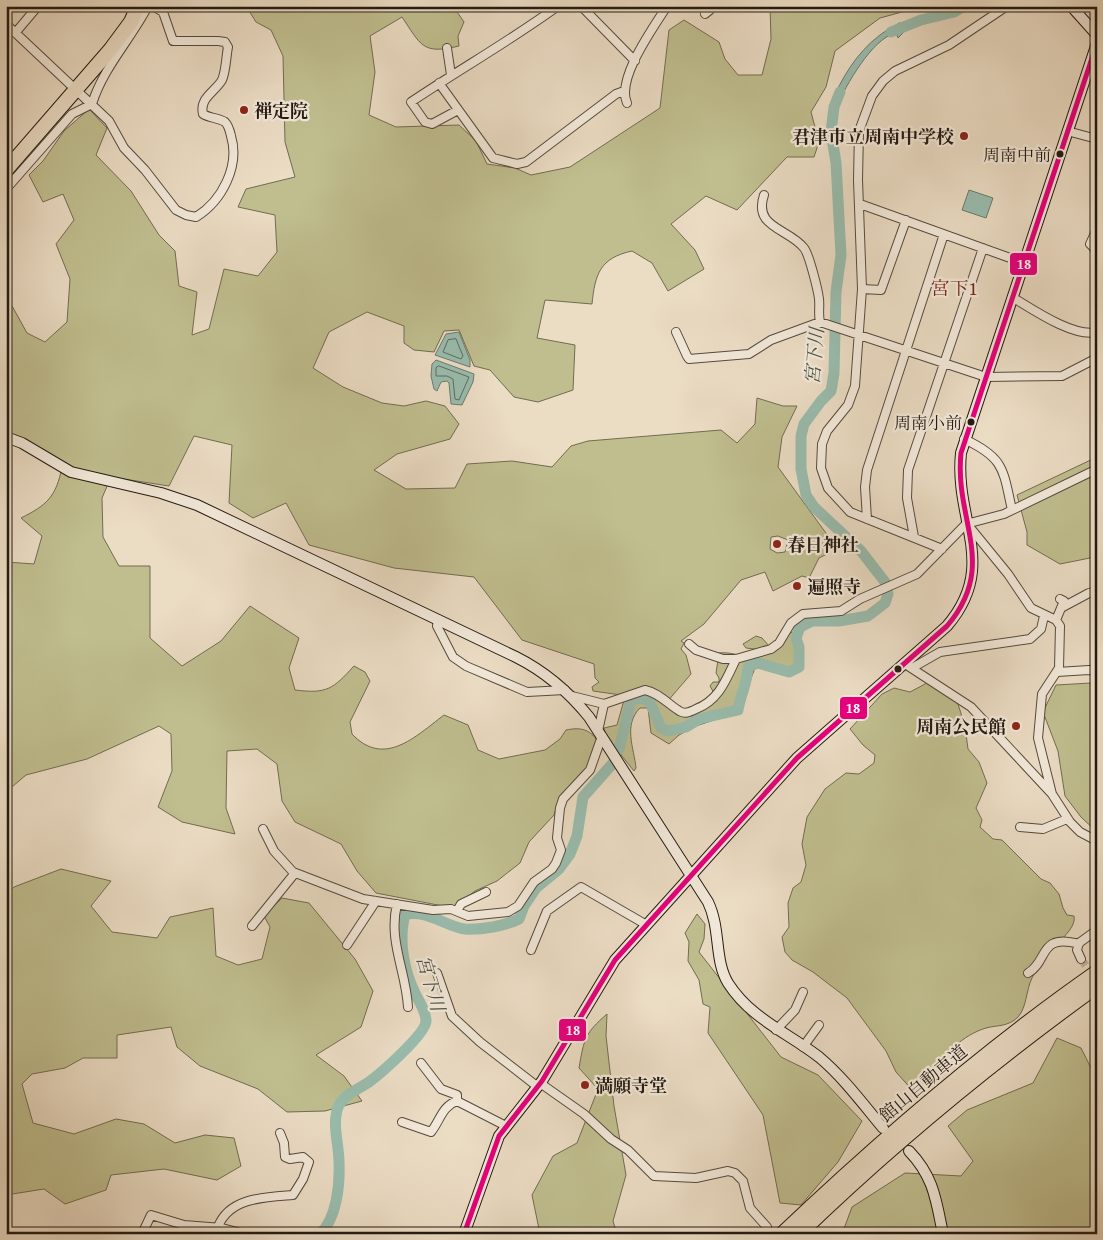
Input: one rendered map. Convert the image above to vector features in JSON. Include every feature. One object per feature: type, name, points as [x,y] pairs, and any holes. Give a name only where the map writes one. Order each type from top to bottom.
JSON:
[{"type":"highway","points":[[6,170],[111,49],[131,22],[138,6]]},
{"type":"highway","name":"館山自動車道","points":[[782,1234],[902,1124],[983,1057],[1097,972]]},
{"type":"highway","name":"館山自動車道","points":[[799,1234],[896,1146],[955,1096],[1097,986]]},
{"type":"street","points":[[16,32],[38,6]]},
{"type":"street","points":[[6,189],[72,114],[92,104],[98,85],[132,36],[148,6]]},
{"type":"street","points":[[6,24],[92,104],[113,127],[124,148],[145,170],[176,210],[196,217],[203,213],[226,182],[234,163],[229,128],[224,121],[203,114],[202,109],[206,97],[221,80],[228,47],[225,42],[218,41],[174,41],[170,36],[163,12],[153,6]]},
{"type":"street","points":[[458,110],[435,124],[425,122],[411,102],[451,75],[505,43],[558,6]]},
{"type":"street","points":[[581,6],[635,61]]},
{"type":"street","points":[[627,103],[624,91],[635,61],[667,6]]},
{"type":"street","points":[[942,549],[850,512],[834,498],[824,479],[820,456],[827,430],[848,405],[855,386],[862,289],[858,180],[860,131],[872,96],[883,81],[895,71],[949,45],[1007,6]]},
{"type":"street","points":[[1072,6],[1097,36]]},
{"type":"street","points":[[464,1234],[494,1145],[506,1126],[539,1085],[615,960],[645,924],[797,758],[908,666],[947,626],[962,606],[970,588],[974,568],[960,480],[961,453],[964,439],[1067,131],[1092,72],[1097,43]]},
{"type":"street","points":[[447,48],[451,75]]},
{"type":"street","points":[[439,83],[493,158],[521,164],[616,94],[624,91]]},
{"type":"street","points":[[1067,131],[1097,139]]},
{"type":"street","points":[[764,196],[762,205],[764,218],[768,223],[796,240],[810,258],[822,323]]},
{"type":"street","points":[[860,204],[1024,263]]},
{"type":"street","points":[[862,289],[881,290],[906,220]]},
{"type":"street","points":[[1097,229],[1090,244],[1097,251]]},
{"type":"street","points":[[867,519],[865,487],[867,470],[944,234]]},
{"type":"street","points":[[914,537],[907,498],[908,470],[983,248]]},
{"type":"street","points":[[1012,298],[1068,327],[1080,331],[1097,332]]},
{"type":"street","points":[[676,332],[687,356],[699,359],[749,354],[771,340],[822,323],[986,377],[1062,376],[1097,358]]},
{"type":"street","points":[[6,437],[22,443],[71,472],[161,493],[197,505],[537,668],[568,693],[600,733],[712,910],[718,931],[720,962],[727,981],[752,1010],[776,1030],[830,1066],[883,1128]]},
{"type":"street","points":[[964,439],[979,446],[996,459],[1003,471],[1012,510]]},
{"type":"street","points":[[689,644],[696,650],[718,658],[736,659],[776,645],[791,623],[803,614],[841,611],[873,593],[917,574],[966,524],[1004,514],[1097,468]]},
{"type":"street","points":[[966,524],[1008,574],[1031,608],[1044,616],[1056,620],[1061,629],[1058,644],[1057,672],[1042,694],[1038,738],[1052,794]]},
{"type":"street","points":[[1061,608],[1089,592],[1097,591]]},
{"type":"street","points":[[1056,620],[1064,602],[1060,599]]},
{"type":"street","points":[[908,666],[940,652],[1033,638],[1041,629],[1044,616]]},
{"type":"street","points":[[438,619],[437,626],[453,657],[466,666],[527,692],[568,693],[604,704],[645,690],[661,697],[678,710],[688,713],[706,706],[716,698],[736,659]]},
{"type":"street","points":[[908,666],[971,707],[1052,794],[1080,832],[1097,841]]},
{"type":"street","points":[[1057,672],[1088,670],[1097,672]]},
{"type":"street","points":[[264,829],[274,850],[295,874],[364,899],[457,911],[475,916],[508,912],[518,906],[537,879],[552,869],[561,850],[557,838],[560,808],[563,800],[590,770],[600,733],[604,704]]},
{"type":"street","points":[[1020,827],[1043,829],[1068,818]]},
{"type":"street","points":[[252,926],[295,874]]},
{"type":"street","points":[[530,950],[548,911],[581,887],[645,924]]},
{"type":"street","points":[[457,911],[461,904],[486,892]]},
{"type":"street","points":[[347,945],[376,901]]},
{"type":"street","points":[[397,904],[394,931],[395,945],[407,993],[408,1007]]},
{"type":"street","points":[[1081,959],[1077,950],[1079,944],[1097,930]]},
{"type":"street","points":[[1028,973],[1050,945],[1064,942],[1079,944]]},
{"type":"street","points":[[436,973],[452,1016],[480,1042],[539,1085],[584,1114],[611,1140],[628,1150],[654,1176],[696,1178],[728,1171],[739,1175],[743,1181],[750,1208],[767,1227]]},
{"type":"street","points":[[776,1030],[795,1010],[803,992]]},
{"type":"street","points":[[803,1047],[820,1025]]},
{"type":"street","points":[[421,1063],[441,1089],[457,1095],[458,1101]]},
{"type":"street","points":[[458,1101],[506,1126]]},
{"type":"street","points":[[402,1122],[431,1132],[441,1113],[451,1104],[458,1101]]},
{"type":"street","points":[[218,1228],[222,1220],[244,1203],[261,1197],[293,1195],[297,1192],[309,1162],[303,1157],[290,1159],[285,1157],[284,1143],[280,1133]]},
{"type":"street","points":[[909,1151],[924,1167],[934,1189],[943,1234]]},
{"type":"street","points":[[142,1234],[151,1215],[184,1225],[218,1228],[245,1234]]},
{"type":"shaded area","points":[[246,6],[453,6],[464,22],[458,36],[459,46],[437,49],[424,45],[414,35],[402,17],[370,36],[375,72],[369,115],[396,127],[459,125],[476,141],[487,164],[515,168],[531,175],[570,167],[660,108],[669,30],[684,20],[719,42],[725,59],[738,75],[762,75],[771,39],[770,6],[924,6],[880,18],[835,51],[826,87],[811,112],[819,142],[814,157],[787,157],[737,210],[706,196],[671,224],[695,250],[704,269],[668,291],[652,263],[632,251],[613,258],[601,269],[595,284],[592,304],[545,300],[537,338],[575,345],[573,390],[538,402],[514,397],[490,370],[474,366],[459,330],[444,331],[434,352],[414,350],[404,343],[404,326],[367,312],[329,332],[313,368],[343,387],[382,403],[404,406],[426,401],[445,406],[459,424],[450,439],[397,454],[374,470],[406,489],[455,488],[467,464],[512,461],[552,467],[571,446],[588,441],[721,430],[737,443],[755,424],[757,398],[783,406],[797,406],[782,437],[778,467],[831,540],[829,553],[819,558],[809,578],[802,576],[773,591],[765,572],[741,580],[704,624],[681,641],[684,643],[681,649],[686,655],[691,674],[666,703],[679,714],[715,695],[710,686],[713,682],[719,682],[716,673],[719,653],[731,653],[749,657],[766,654],[762,650],[746,648],[743,644],[756,636],[762,638],[770,647],[792,632],[798,634],[804,654],[801,666],[797,670],[782,673],[755,668],[740,707],[720,718],[696,726],[679,735],[669,744],[651,733],[648,708],[640,708],[632,722],[631,729],[636,768],[634,771],[606,736],[604,728],[617,725],[624,700],[621,695],[593,691],[592,687],[599,682],[595,678],[594,664],[522,640],[474,577],[394,568],[309,545],[286,503],[253,518],[229,503],[232,445],[194,436],[169,486],[111,477],[102,498],[103,537],[119,566],[150,566],[150,638],[182,666],[221,641],[250,606],[299,638],[289,668],[295,690],[315,691],[329,688],[335,685],[354,666],[365,672],[370,681],[350,722],[352,734],[364,744],[388,749],[399,746],[411,740],[444,715],[468,725],[478,750],[499,759],[545,750],[560,739],[566,730],[588,731],[598,741],[592,762],[559,799],[554,815],[529,842],[520,863],[497,881],[475,891],[453,908],[376,893],[357,871],[341,844],[295,822],[282,801],[277,764],[257,749],[227,751],[226,808],[235,834],[182,822],[158,807],[172,771],[171,734],[159,726],[87,759],[26,775],[6,792],[6,562],[34,564],[42,536],[21,518],[38,509],[49,499],[57,486],[62,467],[6,438],[6,295],[27,333],[45,342],[67,322],[70,279],[56,244],[74,220],[63,194],[43,202],[29,175],[43,161],[64,131],[89,109],[107,128],[96,155],[131,191],[159,235],[175,251],[179,286],[197,292],[192,335],[209,329],[224,269],[258,276],[277,252],[275,215],[238,207],[246,189],[295,177],[285,142],[283,56],[271,30],[256,22]],"holes":[[[778,536],[788,540],[785,552],[777,553],[770,549],[771,537]]]},
{"type":"shaded area","points":[[1097,457],[1097,552],[1090,558],[1060,564],[1027,545],[1027,532],[1017,495]]},
{"type":"shaded area","points":[[927,683],[957,701],[965,726],[968,749],[979,762],[987,783],[976,808],[982,820],[980,827],[993,839],[1002,840],[1041,879],[1050,883],[1059,894],[1067,915],[1074,916],[1074,921],[1072,927],[1048,953],[1036,970],[1018,1017],[1006,1024],[986,1028],[970,1035],[947,1054],[942,1062],[937,1078],[914,1092],[896,1072],[886,1051],[847,998],[813,972],[792,960],[785,952],[782,937],[789,927],[788,903],[793,888],[801,882],[806,865],[802,844],[807,817],[825,789],[846,773],[859,774],[874,763],[875,755],[863,745],[850,729],[882,694],[894,688],[910,692]]},
{"type":"shaded area","points":[[1091,683],[1097,685],[1097,832],[1081,817],[1065,796],[1058,751],[1043,712],[1056,685]]},
{"type":"shaded area","points":[[61,869],[111,881],[91,906],[112,932],[157,938],[170,917],[213,908],[216,956],[238,965],[262,959],[270,927],[264,916],[282,898],[309,903],[355,959],[373,991],[361,1027],[316,1055],[344,1076],[362,1101],[325,1111],[287,1112],[258,1089],[200,1066],[177,1047],[171,1027],[117,1035],[117,1058],[83,1058],[65,1068],[32,1074],[22,1084],[33,1123],[74,1134],[116,1119],[144,1124],[175,1143],[205,1135],[234,1138],[241,1166],[217,1180],[164,1169],[111,1175],[106,1190],[65,1204],[44,1189],[6,1195],[6,895],[14,887]]},
{"type":"shaded area","points":[[697,914],[705,924],[704,939],[699,952],[781,1057],[818,1075],[862,1121],[838,1162],[801,1205],[780,1203],[763,1115],[708,1033],[710,1007],[703,1004],[699,980],[688,961],[689,942],[685,933]]},
{"type":"shaded area","points":[[607,1014],[606,1036],[614,1106],[626,1175],[613,1221],[617,1234],[540,1234],[532,1195],[553,1156],[577,1143],[598,1089],[579,1068],[582,1050],[594,1026]]},
{"type":"shaded area","points":[[1057,1038],[1081,1048],[1097,1080],[1097,1234],[842,1234],[852,1207],[905,1173],[961,1176],[973,1161],[948,1126],[967,1110],[1033,1083]]},
{"type":"water","points":[[899,23],[904,23],[906,30],[898,38],[896,33],[878,44],[861,64],[836,107],[830,105],[839,85],[857,58],[871,42]]},
{"type":"water","points":[[969,190],[993,198],[986,218],[962,210]]},
{"type":"water","points":[[459,332],[470,360],[470,367],[435,355],[446,334]]},
{"type":"water","points":[[436,360],[474,374],[473,382],[462,405],[451,404],[449,383],[447,381],[441,382],[437,391],[434,389],[431,376],[432,364]]},
{"type":"waterway","name":"宮下川","points":[[891,32],[921,20],[954,12],[964,6]]},
{"type":"waterway","name":"宮下川","points":[[619,749],[631,701],[640,698],[650,702],[661,728],[669,731],[686,727],[699,719],[738,710],[748,667],[758,663],[789,672],[799,667],[799,647],[796,638],[800,627],[812,621],[839,621],[868,616],[885,603],[888,594],[885,582],[861,551],[814,507],[806,495],[801,469],[801,436],[804,424],[831,391],[834,373],[836,292],[841,255],[836,163],[831,132],[834,107],[840,92]]},
{"type":"waterway","name":"宮下川","points":[[320,1234],[326,1227],[334,1210],[338,1190],[339,1162],[335,1126],[339,1105],[352,1092],[383,1071],[402,1053],[419,1035],[426,1021],[424,1010],[411,984],[403,955],[402,934],[405,915],[420,914],[465,929],[493,927],[519,919],[524,906],[536,888],[559,869],[570,854],[577,836],[583,797],[614,762]]},
{"type":"tunnel","points":[[1081,959],[1095,978]]},
{"type":"tunnel","points":[[767,1227],[774,1234]]},
{"type":"transit line","name":"18","points":[[464,1234],[499,1136],[542,1081],[615,960],[797,758],[947,626],[962,604],[970,583],[972,562],[971,542],[963,500],[961,453],[1097,43]]},
{"type":"place","name":"禅定院","points":[[244,110]]},
{"type":"place","name":"君津市立周南中学校","points":[[964,136]]},
{"type":"place","name":"周南中前","points":[[1060,154]]},
{"type":"place","name":"周南小前","points":[[971,422]]},
{"type":"place","name":"春日神社","points":[[777,544]]},
{"type":"place","name":"遍照寺","points":[[797,586]]},
{"type":"place","name":"周南公民館","points":[[1016,726]]},
{"type":"place","name":"満願寺堂","points":[[585,1085]]},
{"type":"district","name":"宮下1","points":[[954,288]]}]
